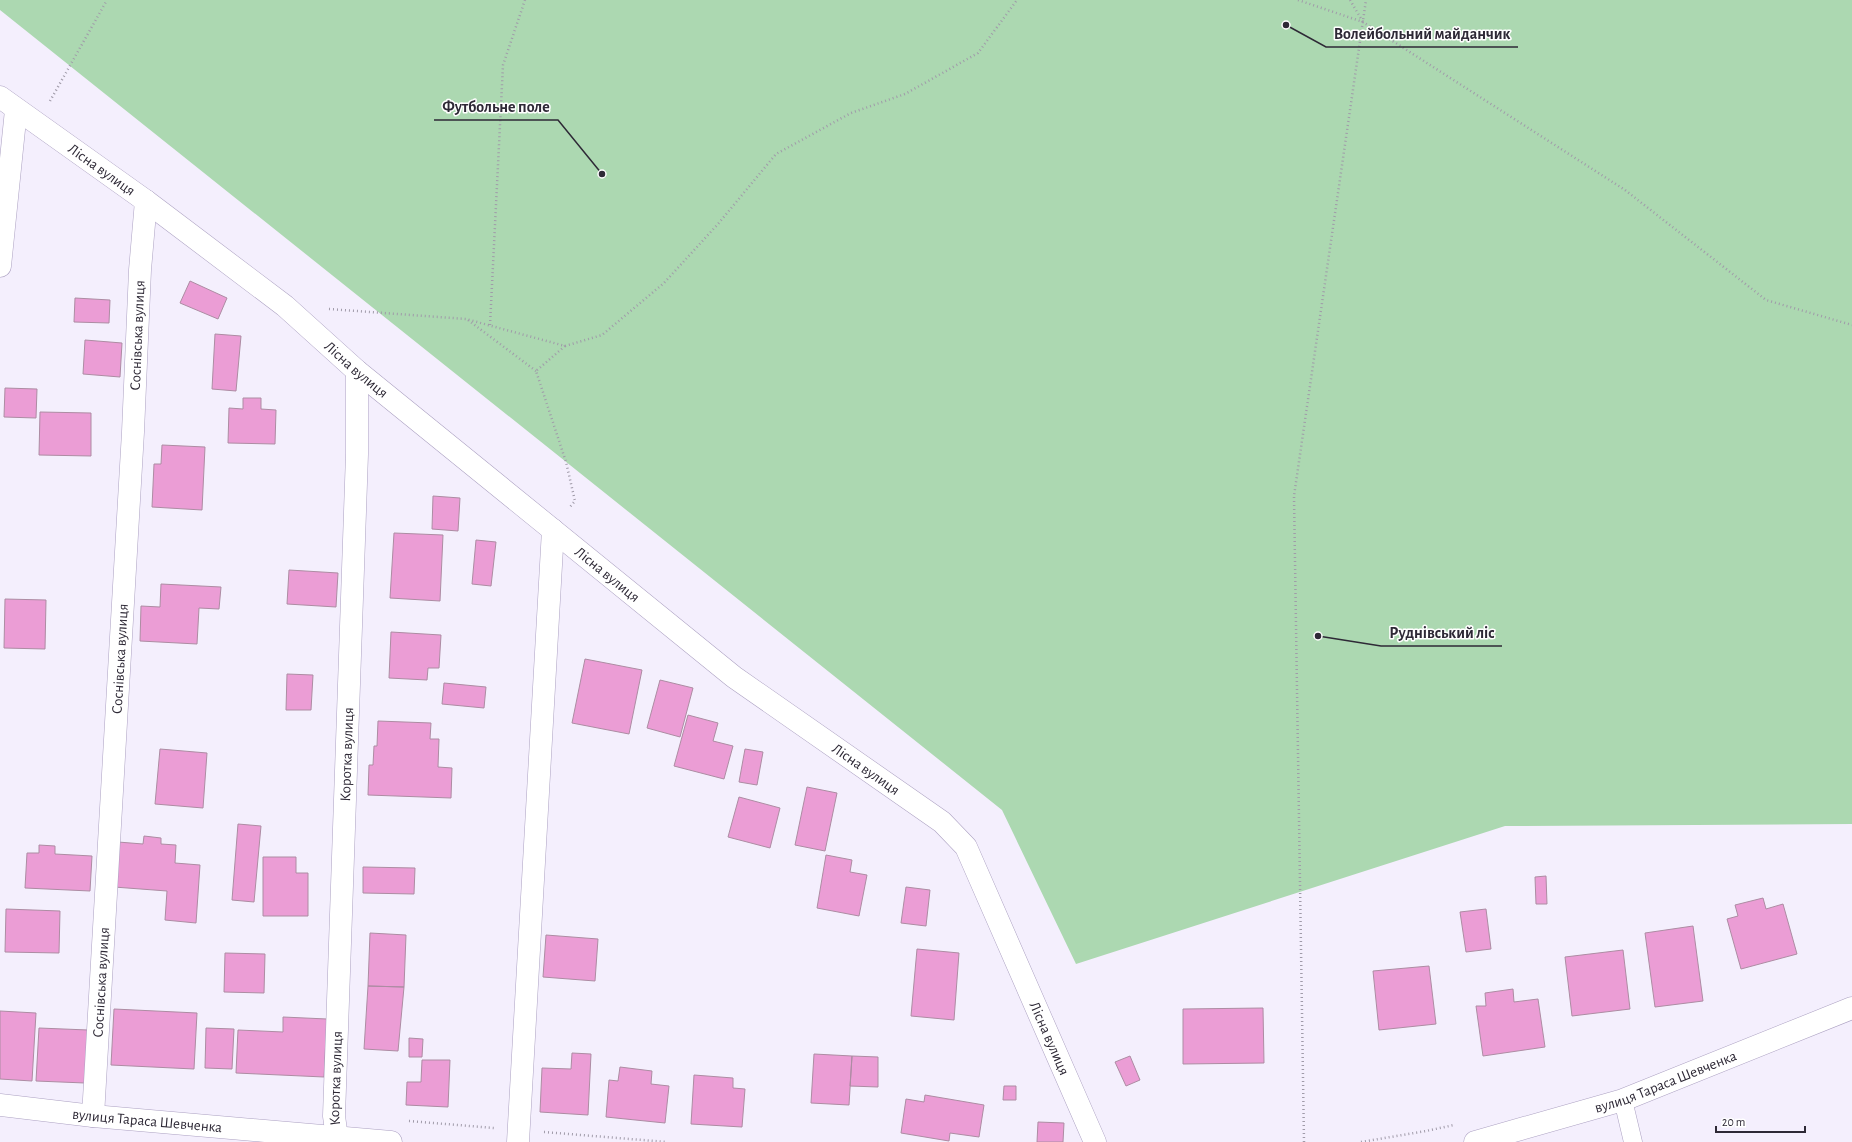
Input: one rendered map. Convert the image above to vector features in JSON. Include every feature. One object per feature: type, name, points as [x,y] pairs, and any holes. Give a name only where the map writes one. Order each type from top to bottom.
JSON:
[{"type":"street","name":"Лісна вулиця","points":[[8,103],[146,202],[285,306],[357,371],[734,677],[942,822],[966,848],[1096,1142]]},
{"type":"street","points":[[0,266],[8,103]]},
{"type":"street","name":"Соснівська вулиця","points":[[93,1116],[133,432],[140,270],[146,202]]},
{"type":"street","name":"Коротка вулиця","points":[[337,1138],[334,1116],[357,454],[357,371]]},
{"type":"street","points":[[518,1142],[553,530]]},
{"type":"street","name":"вулиця Тараса Шевченка","points":[[1475,1142],[1623,1100],[1852,1008]]},
{"type":"street","name":"вулиця Тараса Шевченка","points":[[0,1105],[259,1137],[337,1138],[391,1142]]},
{"type":"lane","points":[[1623,1100],[1633,1142]]},
{"type":"path","points":[[37,124],[107,0]]},
{"type":"path","points":[[490,325],[503,65],[524,0]]},
{"type":"path","points":[[536,371],[565,346],[602,335],[664,283],[718,224],[776,154],[851,113],[905,94],[978,53],[1017,0]]},
{"type":"path","points":[[1298,0],[1363,22],[1625,190],[1766,300],[1852,326]]},
{"type":"path","points":[[1350,0],[1363,22]]},
{"type":"path","points":[[1304,1142],[1294,496],[1366,0]]},
{"type":"path","points":[[285,306],[466,320],[490,325],[565,346]]},
{"type":"path","points":[[466,320],[536,371],[566,462],[575,501],[553,530]]},
{"type":"green space","points":[[0,0],[1852,0],[1852,824],[1505,826],[1076,964],[1002,810],[0,10]]},
{"type":"building","points":[[190,281],[227,298],[218,319],[180,303]]},
{"type":"building","points":[[75,298],[110,300],[109,323],[74,322]]},
{"type":"building","points":[[215,334],[241,336],[236,391],[212,389]]},
{"type":"building","points":[[85,340],[122,343],[120,377],[83,374]]},
{"type":"building","points":[[5,388],[37,389],[36,418],[4,417]]},
{"type":"building","points":[[243,398],[261,398],[261,409],[276,410],[275,444],[228,443],[229,408],[243,409]]},
{"type":"building","points":[[40,412],[91,413],[91,456],[39,455]]},
{"type":"building","points":[[162,445],[205,447],[202,510],[152,507],[154,464],[161,464]]},
{"type":"building","points":[[433,496],[460,498],[458,531],[432,529]]},
{"type":"building","points":[[394,533],[443,535],[440,601],[390,598]]},
{"type":"building","points":[[476,540],[496,542],[491,586],[472,584]]},
{"type":"building","points":[[289,570],[338,573],[336,607],[287,604]]},
{"type":"building","points":[[161,584],[221,587],[219,609],[199,608],[197,644],[140,641],[141,606],[160,607]]},
{"type":"building","points":[[5,599],[46,600],[45,649],[4,648]]},
{"type":"building","points":[[391,632],[441,635],[439,668],[428,668],[427,680],[389,678]]},
{"type":"building","points":[[585,659],[642,670],[629,734],[572,723]]},
{"type":"building","points":[[287,674],[313,675],[311,710],[286,710]]},
{"type":"building","points":[[660,680],[693,688],[680,737],[647,728]]},
{"type":"building","points":[[444,683],[486,687],[484,708],[442,704]]},
{"type":"building","points":[[688,715],[718,723],[713,741],[733,746],[724,779],[674,766]]},
{"type":"building","points":[[378,721],[431,723],[430,739],[439,739],[438,767],[452,768],[451,798],[368,795],[369,765],[373,765],[374,746],[377,746]]},
{"type":"building","points":[[160,749],[207,753],[203,808],[155,804]]},
{"type":"building","points":[[745,749],[763,752],[757,785],[739,782]]},
{"type":"building","points":[[807,787],[837,793],[825,851],[795,845]]},
{"type":"building","points":[[739,797],[780,808],[770,848],[728,837]]},
{"type":"building","points":[[238,824],[261,826],[254,902],[232,900]]},
{"type":"building","points":[[144,836],[161,838],[161,844],[176,845],[175,863],[200,865],[196,923],[165,920],[167,891],[114,887],[118,842],[143,844]]},
{"type":"building","points":[[39,845],[55,846],[55,854],[92,856],[90,891],[25,888],[27,853],[39,853]]},
{"type":"building","points":[[826,855],[852,860],[850,872],[867,875],[859,916],[817,908]]},
{"type":"building","points":[[263,857],[296,857],[296,873],[308,873],[308,916],[263,916]]},
{"type":"building","points":[[363,867],[415,868],[414,894],[363,893]]},
{"type":"building","points":[[1546,876],[1547,904],[1536,904],[1535,877]]},
{"type":"building","points":[[906,887],[930,890],[926,926],[901,923]]},
{"type":"building","points":[[1763,898],[1766,909],[1783,904],[1797,954],[1741,969],[1727,919],[1738,916],[1735,905]]},
{"type":"building","points":[[6,909],[60,911],[59,953],[5,952]]},
{"type":"building","points":[[1486,909],[1491,949],[1466,952],[1460,912]]},
{"type":"building","points":[[1693,926],[1703,1001],[1655,1007],[1645,933]]},
{"type":"building","points":[[370,933],[406,935],[404,987],[368,986]]},
{"type":"building","points":[[546,935],[598,939],[595,981],[543,977]]},
{"type":"building","points":[[917,949],[959,953],[954,1020],[911,1016]]},
{"type":"building","points":[[1623,950],[1630,1009],[1572,1016],[1565,957]]},
{"type":"building","points":[[225,953],[265,954],[264,993],[224,992]]},
{"type":"building","points":[[1429,966],[1436,1024],[1379,1030],[1373,971]]},
{"type":"building","points":[[368,986],[404,987],[398,1051],[364,1049]]},
{"type":"building","points":[[1513,989],[1514,1002],[1538,999],[1545,1047],[1483,1056],[1476,1006],[1486,1006],[1485,993]]},
{"type":"building","points":[[1263,1008],[1264,1063],[1183,1064],[1183,1009]]},
{"type":"building","points":[[114,1009],[197,1013],[194,1069],[111,1065]]},
{"type":"building","points":[[0,1011],[36,1013],[32,1081],[0,1079]]},
{"type":"building","points":[[283,1017],[327,1019],[324,1077],[236,1073],[238,1030],[283,1032]]},
{"type":"building","points":[[39,1028],[88,1030],[85,1083],[36,1081]]},
{"type":"building","points":[[206,1028],[234,1029],[232,1069],[205,1068]]},
{"type":"building","points":[[409,1038],[423,1039],[422,1057],[409,1057]]},
{"type":"building","points":[[572,1053],[591,1054],[588,1115],[540,1112],[542,1068],[571,1069]]},
{"type":"building","points":[[814,1054],[852,1056],[849,1105],[811,1103]]},
{"type":"building","points":[[852,1056],[878,1057],[878,1087],[850,1086]]},
{"type":"building","points":[[1130,1056],[1140,1080],[1126,1086],[1115,1062]]},
{"type":"building","points":[[422,1060],[450,1060],[448,1107],[406,1105],[407,1082],[421,1082]]},
{"type":"building","points":[[620,1067],[652,1071],[651,1084],[669,1086],[665,1123],[606,1117],[609,1080],[618,1081]]},
{"type":"building","points":[[694,1075],[733,1078],[733,1088],[745,1089],[742,1127],[691,1124]]},
{"type":"building","points":[[1004,1086],[1016,1086],[1016,1100],[1003,1100]]},
{"type":"building","points":[[925,1095],[984,1105],[979,1137],[950,1133],[949,1141],[901,1133],[906,1099],[924,1102]]},
{"type":"building","points":[[1038,1122],[1064,1123],[1063,1142],[1037,1142]]},
{"type":"place","name":"Волейбольний майданчик","points":[[1286,25]]},
{"type":"place","name":"Футбольне поле","points":[[602,174]]},
{"type":"place","name":"Руднівський ліс","points":[[1318,636]]}]
